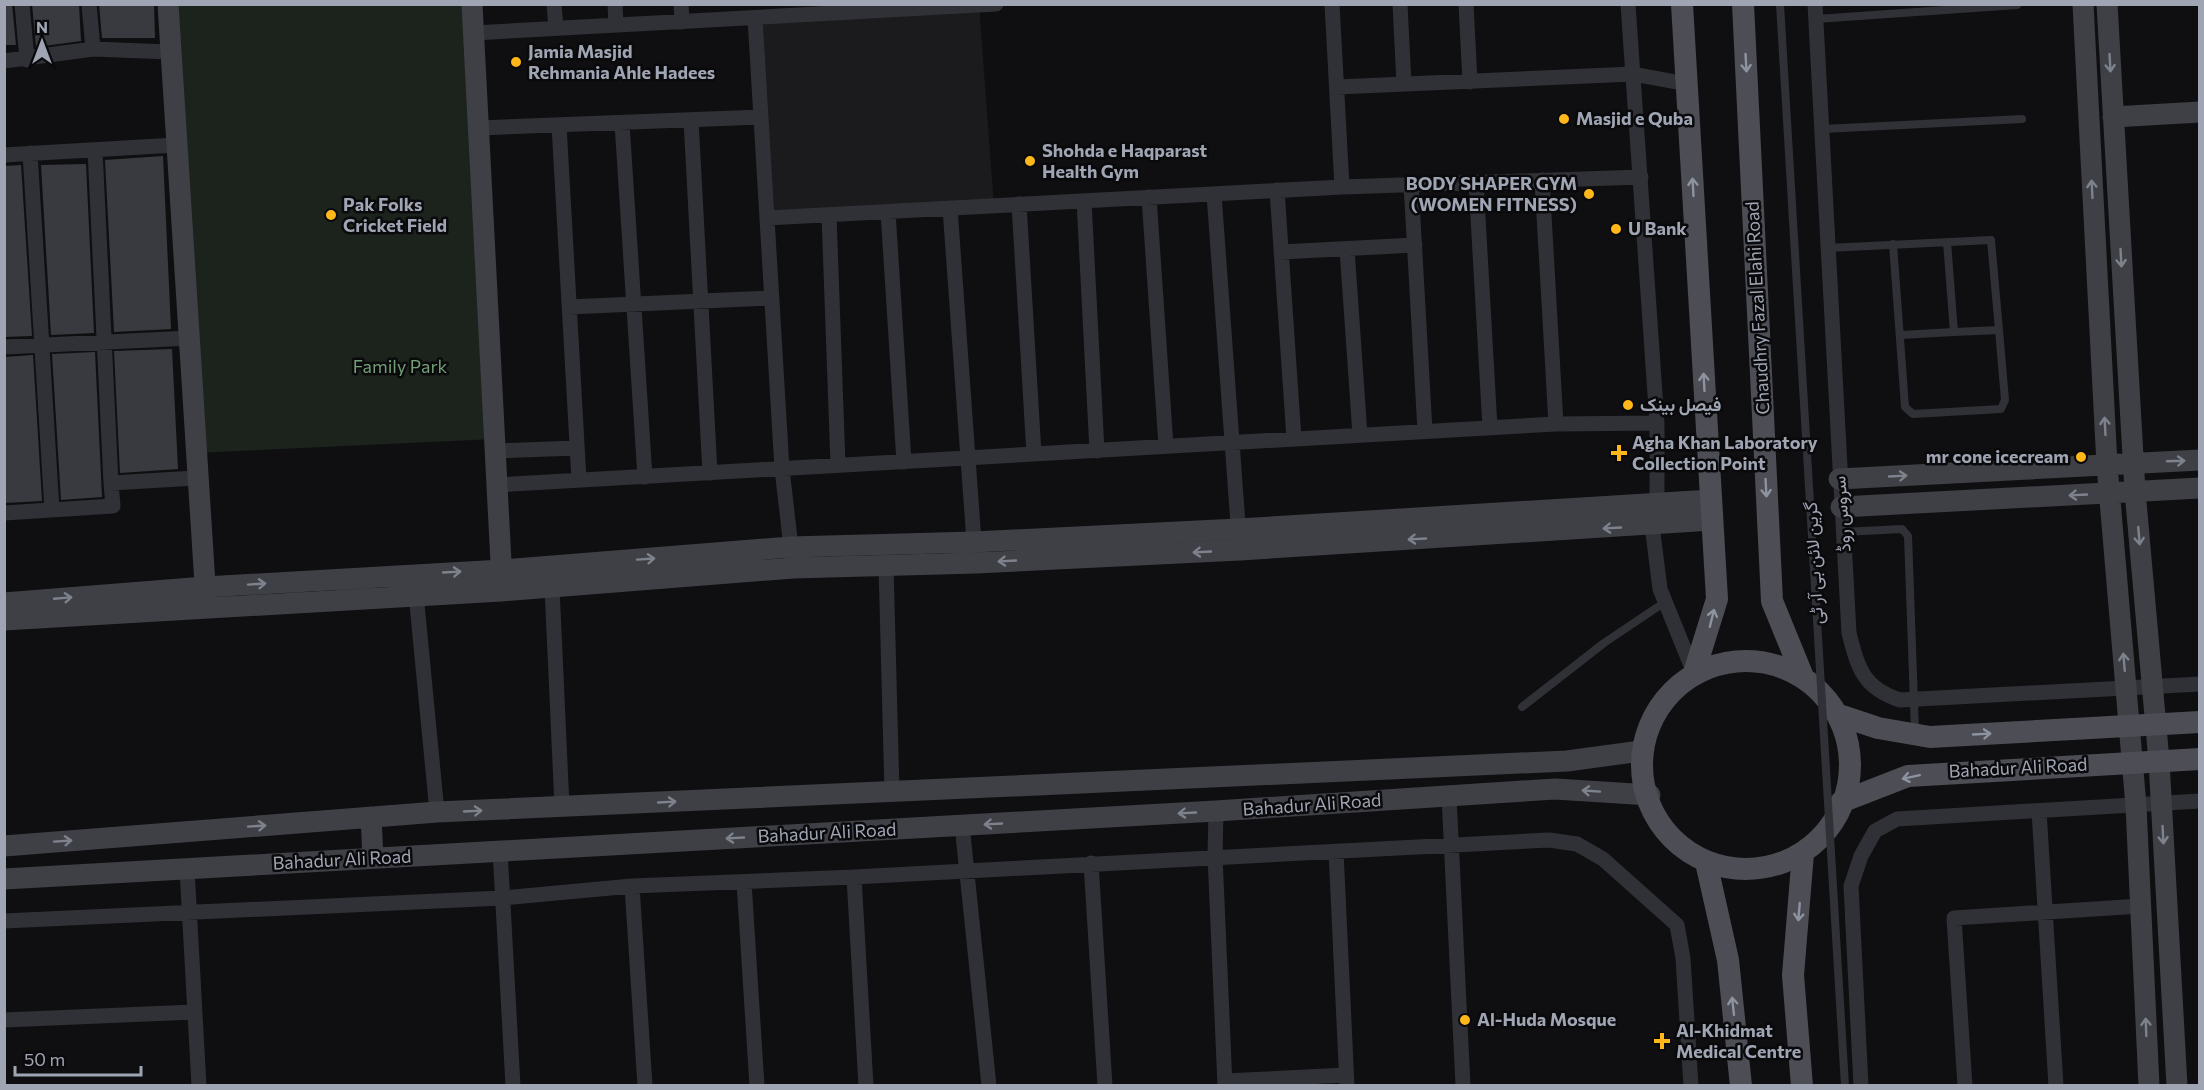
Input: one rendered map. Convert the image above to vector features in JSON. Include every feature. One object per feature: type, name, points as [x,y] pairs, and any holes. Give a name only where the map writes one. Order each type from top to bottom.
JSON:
[{"type":"main road","points":[[1682,4],[1717,599],[1694,673]]},
{"type":"main road","name":"Chaudhry Fazal Elahi Road","points":[[1743,4],[1772,601],[1803,677]]},
{"type":"main road","points":[[1749,660],[1777,665],[1803,677],[1826,697],[1842,716],[1850,750],[1850,780],[1826,833],[1803,853],[1780,864],[1755,870],[1730,869],[1706,862],[1683,849],[1664,831],[1650,795],[1641,780],[1641,751],[1651,720],[1668,693],[1694,673],[1720,663],[1749,660]]},
{"type":"main road","name":"Bahadur Ali Road","points":[[1842,716],[1878,728],[1930,737],[2199,722]]},
{"type":"main road","name":"Bahadur Ali Road","points":[[1841,802],[1908,776],[2199,759]]},
{"type":"main road","points":[[1802,1086],[1793,975],[1803,853]]},
{"type":"main road","points":[[1706,862],[1728,960],[1741,1086]]},
{"type":"street","points":[[22,4],[27,60]]},
{"type":"street","points":[[89,4],[93,49]]},
{"type":"street","points":[[168,4],[186,302],[191,338],[196,477],[206,597]]},
{"type":"street","points":[[472,4],[502,570],[501,591]]},
{"type":"street","points":[[554,4],[556,28]]},
{"type":"street","points":[[615,4],[616,25]]},
{"type":"street","points":[[681,4],[681,22]]},
{"type":"street","points":[[474,33],[755,18],[814,9],[996,4]]},
{"type":"street","points":[[1332,4],[1342,187]]},
{"type":"street","points":[[1400,4],[1404,84]]},
{"type":"street","points":[[1466,4],[1470,82]]},
{"type":"street","points":[[1629,4],[1657,423],[1657,502],[1652,525],[1660,589],[1694,673]]},
{"type":"street","points":[[2083,4],[2107,465],[2136,806],[2149,1086]]},
{"type":"street","points":[[2108,4],[2134,491],[2159,761],[2177,1086]]},
{"type":"street","name":"سروس روڈ","points":[[1816,12],[1840,507],[1849,633],[1856,661],[1866,678],[1880,693],[1900,700],[2199,684]]},
{"type":"street","points":[[755,18],[782,469],[791,547]]},
{"type":"street","points":[[4,62],[93,49],[170,52]]},
{"type":"street","points":[[1337,87],[1634,74],[1687,84]]},
{"type":"street","points":[[2113,117],[2199,112]]},
{"type":"street","points":[[478,128],[761,117]]},
{"type":"street","points":[[692,120],[710,473]]},
{"type":"street","points":[[622,123],[645,477]]},
{"type":"street","points":[[559,125],[579,480]]},
{"type":"street","points":[[4,155],[176,145]]},
{"type":"street","points":[[4,513],[113,506],[95,150]]},
{"type":"street","points":[[30,153],[52,510]]},
{"type":"street","points":[[767,218],[1277,190],[1641,177]]},
{"type":"street","points":[[1542,180],[1556,424]]},
{"type":"street","points":[[1476,182],[1490,428]]},
{"type":"street","points":[[1412,184],[1425,431]]},
{"type":"street","points":[[1277,190],[1294,439]]},
{"type":"street","points":[[1214,194],[1230,443],[1239,539]]},
{"type":"street","points":[[1149,197],[1166,446]]},
{"type":"street","points":[[1084,201],[1096,451]]},
{"type":"street","points":[[1019,204],[1034,454]]},
{"type":"street","points":[[950,208],[974,542]]},
{"type":"street","points":[[888,212],[904,462]]},
{"type":"street","points":[[829,215],[838,465]]},
{"type":"street","points":[[1281,252],[1415,246]]},
{"type":"street","points":[[1347,249],[1360,435]]},
{"type":"street","points":[[569,307],[772,298]]},
{"type":"street","points":[[4,347],[191,338]]},
{"type":"street","points":[[496,485],[1556,424],[1657,423]]},
{"type":"street","points":[[495,452],[577,448]]},
{"type":"street","points":[[1839,479],[2199,460]]},
{"type":"street","points":[[111,483],[196,477]]},
{"type":"street","points":[[1840,507],[2199,488]]},
{"type":"street","points":[[4,603],[501,591],[793,568],[886,566],[1239,539],[1657,502],[1712,510]]},
{"type":"street","points":[[4,620],[206,597],[791,547],[1239,539],[1652,525],[1712,510]]},
{"type":"street","points":[[886,566],[892,792]]},
{"type":"street","points":[[552,587],[562,807]]},
{"type":"street","points":[[416,594],[436,812]]},
{"type":"street","name":"Bahadur Ali Road","points":[[4,846],[436,812],[1567,761],[1641,751]]},
{"type":"street","name":"Bahadur Ali Road","points":[[4,879],[1216,811],[1554,789],[1650,795]]},
{"type":"street","points":[[1449,796],[1463,1086]]},
{"type":"street","points":[[1861,1086],[1851,886],[1861,856],[1875,831],[1897,819],[2199,801]]},
{"type":"street","points":[[1216,811],[1215,856],[1225,1084],[1346,1080],[1336,851]]},
{"type":"street","points":[[2038,811],[2056,1086]]},
{"type":"street","points":[[371,818],[373,858]]},
{"type":"street","points":[[962,825],[989,1086]]},
{"type":"street","points":[[4,921],[502,898],[632,886],[854,877],[1549,840],[1577,844],[1603,859],[1677,925],[1683,958],[1691,1086]]},
{"type":"street","points":[[500,850],[513,1086]]},
{"type":"street","points":[[1091,863],[1105,1086]]},
{"type":"street","points":[[187,869],[198,1086]]},
{"type":"street","points":[[854,877],[867,1086]]},
{"type":"street","points":[[744,882],[757,1086]]},
{"type":"street","points":[[632,886],[645,1086]]},
{"type":"street","points":[[1965,1086],[1954,918],[2141,906]]},
{"type":"street","points":[[4,1020],[194,1012]]},
{"type":"lane","name":"گرین لائن بی آر ٹی","points":[[1780,4],[1845,1086]]},
{"type":"lane","points":[[1882,4],[1882,15]]},
{"type":"lane","points":[[1816,12],[1882,15],[2017,5]]},
{"type":"lane","points":[[1823,129],[2022,118]]},
{"type":"lane","points":[[1828,248],[1893,244],[1991,240],[2005,400],[2001,409],[1913,414],[1905,407],[1893,244]]},
{"type":"lane","points":[[1947,242],[1954,332]]},
{"type":"lane","points":[[1901,335],[1999,330]]},
{"type":"lane","points":[[1843,532],[1902,529],[1908,536],[1915,735]]},
{"type":"lane","points":[[1522,707],[1604,643],[1665,602]]},
{"type":"shaded area","points":[[979,5],[994,206],[767,218],[755,18]]},
{"type":"green space","name":"Pak Folks Cricket Field","points":[[168,5],[472,5],[494,439],[195,453]]},
{"type":"building","points":[[4,4],[12,4],[16,45],[4,45]]},
{"type":"building","points":[[32,4],[79,4],[81,41],[36,47]]},
{"type":"building","points":[[99,4],[154,4],[155,38],[102,38]]},
{"type":"building","points":[[163,156],[171,329],[114,332],[105,160]]},
{"type":"building","points":[[86,164],[94,333],[51,335],[41,165]]},
{"type":"building","points":[[21,165],[32,336],[4,337],[4,166]]},
{"type":"building","points":[[172,349],[178,469],[120,473],[114,351]]},
{"type":"building","points":[[95,352],[102,497],[61,500],[52,354]]},
{"type":"building","points":[[33,355],[42,501],[4,503],[4,357]]},
{"type":"place","name":"Jamia Masjid Rehmania Ahle Hadees","points":[[516,62]]},
{"type":"place","name":"Masjid e Quba","points":[[1564,119]]},
{"type":"place","name":"Shohda e Haqparast Health Gym","points":[[1030,161]]},
{"type":"place","name":"BODY SHAPER GYM (WOMEN FITNESS)","points":[[1589,194]]},
{"type":"place","name":"Pak Folks Cricket Field","points":[[331,215]]},
{"type":"place","name":"U Bank","points":[[1616,229]]},
{"type":"place","name":"فیصل بینک","points":[[1628,405]]},
{"type":"place","name":"Agha Khan Laboratory Collection Point","points":[[1619,453]]},
{"type":"place","name":"mr cone icecream","points":[[2081,457]]},
{"type":"place","name":"Al-Huda Mosque","points":[[1465,1020]]},
{"type":"place","name":"Al-Khidmat Medical Centre","points":[[1662,1041]]},
{"type":"park label","name":"Family Park","points":[[400,367]]}]
